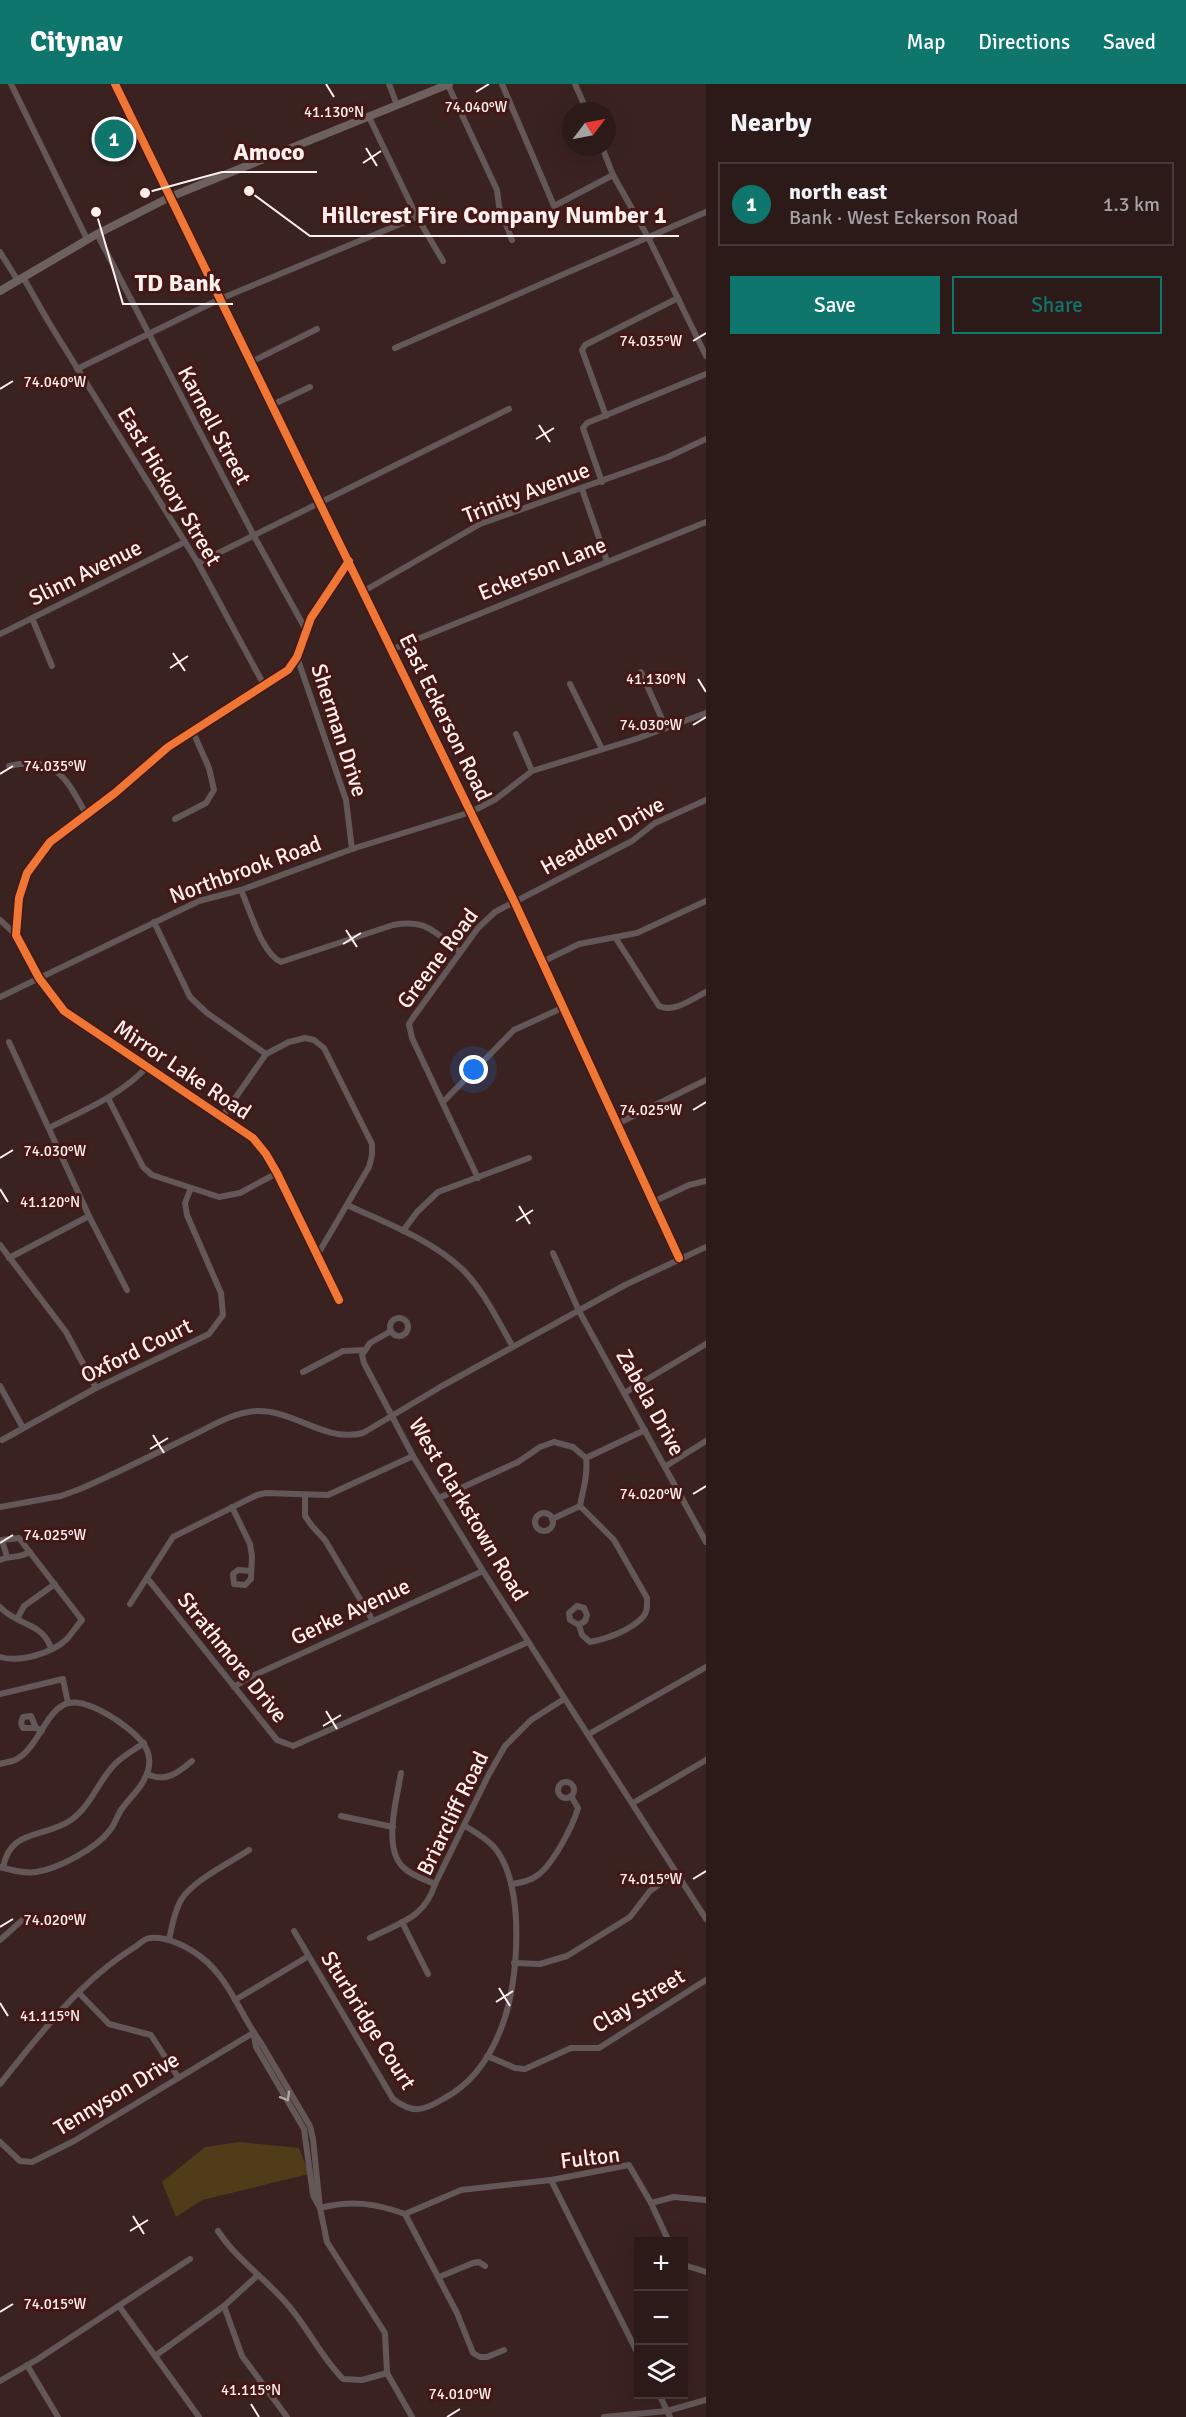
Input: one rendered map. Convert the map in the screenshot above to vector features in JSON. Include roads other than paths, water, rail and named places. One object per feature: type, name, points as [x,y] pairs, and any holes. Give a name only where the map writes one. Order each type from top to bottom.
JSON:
[{"type":"main road","points":[[0,291],[87,239],[170,197],[449,84]]},
{"type":"street","points":[[11,84],[87,239]]},
{"type":"street","name":"East Eckerson Road","points":[[115,84],[348,561],[393,648],[564,1007],[679,1258]]},
{"type":"street","points":[[389,84],[397,105]]},
{"type":"street","points":[[449,84],[497,190],[499,206],[512,240]]},
{"type":"street","points":[[502,84],[554,206],[613,175]]},
{"type":"street","points":[[575,84],[583,102]]},
{"type":"street","points":[[369,117],[417,217],[443,261]]},
{"type":"street","points":[[606,156],[613,175],[648,237],[706,356]]},
{"type":"street","points":[[395,348],[706,212]]},
{"type":"street","points":[[77,369],[220,299],[417,217]]},
{"type":"street","name":"Karnell Street","points":[[97,234],[254,536],[306,630]]},
{"type":"street","name":"East Hickory Street","points":[[0,252],[21,279],[198,563],[264,685]]},
{"type":"street","points":[[606,416],[582,350],[585,345],[678,298]]},
{"type":"street","points":[[251,362],[317,329]]},
{"type":"street","points":[[602,482],[583,428],[587,423],[706,374]]},
{"type":"street","points":[[272,405],[310,387]]},
{"type":"street","points":[[198,563],[509,409]]},
{"type":"street","name":"Trinity Avenue","points":[[364,591],[480,524],[668,458],[706,439]]},
{"type":"street","points":[[582,489],[607,561]]},
{"type":"street","name":"Eckerson Lane","points":[[393,648],[706,522]]},
{"type":"street","name":"Slinn Avenue","points":[[0,633],[185,543]]},
{"type":"street","points":[[16,935],[19,898],[27,873],[50,842],[115,793],[166,748],[288,670],[297,657],[306,630],[319,604],[348,561]]},
{"type":"street","points":[[32,618],[52,666]]},
{"type":"street","name":"Sherman Drive","points":[[297,657],[346,800],[352,849]]},
{"type":"street","points":[[641,672],[666,728]]},
{"type":"street","points":[[570,684],[602,749]]},
{"type":"street","points":[[516,734],[532,771],[706,713]]},
{"type":"street","points":[[175,819],[206,803],[214,790],[209,768],[193,732]]},
{"type":"street","points":[[9,766],[36,762],[63,776],[86,814]]},
{"type":"street","name":"Northbrook Road","points":[[0,997],[199,901],[241,890],[352,849],[471,812],[496,799],[532,771]]},
{"type":"street","name":"Headden Drive","points":[[515,903],[632,842],[655,823],[706,800]]},
{"type":"street","points":[[241,890],[266,949],[273,959],[281,962],[393,925],[411,922],[426,925],[460,952]]},
{"type":"street","points":[[542,962],[579,945],[637,933],[706,901]]},
{"type":"street","name":"Greene Road","points":[[478,1178],[412,1038],[410,1024],[460,952],[487,918],[515,903]]},
{"type":"street","points":[[0,920],[16,935]]},
{"type":"street","points":[[154,922],[190,997],[207,1012],[266,1053]]},
{"type":"street","name":"Mirror Lake Road","points":[[16,935],[39,978],[64,1011],[254,1138],[277,1173],[339,1300]]},
{"type":"street","points":[[615,937],[659,1006],[666,1009],[673,1008],[706,992]]},
{"type":"street","points":[[443,1102],[514,1030],[564,1007]]},
{"type":"street","points":[[222,1117],[266,1053],[288,1042],[305,1038],[319,1044],[329,1058],[372,1144],[372,1155],[369,1167],[318,1254]]},
{"type":"street","points":[[9,1042],[89,1216],[127,1290]]},
{"type":"street","points":[[49,1128],[108,1098],[131,1083],[148,1066]]},
{"type":"street","points":[[617,1124],[706,1080]]},
{"type":"street","points":[[108,1098],[143,1167],[152,1175],[219,1197],[240,1193],[277,1173]]},
{"type":"street","points":[[403,1231],[417,1212],[438,1192],[529,1158]]},
{"type":"street","points":[[653,1202],[689,1185],[706,1181]]},
{"type":"street","name":"Oxford Court","points":[[2,1440],[96,1388],[209,1334],[223,1315],[221,1293],[187,1215],[185,1203],[191,1188]]},
{"type":"street","points":[[347,1205],[403,1231],[463,1270],[484,1298],[513,1347]]},
{"type":"street","points":[[9,1258],[89,1216]]},
{"type":"street","points":[[0,1245],[66,1332],[96,1388]]},
{"type":"street","name":"West Clarkstown Road","points":[[706,1247],[679,1258],[579,1311],[441,1386],[393,1416],[413,1456],[483,1571],[706,1920]]},
{"type":"street","name":"Zabela Drive","points":[[553,1254],[579,1311],[626,1392],[706,1542]]},
{"type":"street","points":[[0,1507],[61,1496],[80,1489],[240,1414],[253,1411],[280,1413],[327,1432],[351,1436],[363,1433],[393,1416],[364,1363],[362,1355],[370,1344],[391,1331]]},
{"type":"street","points":[[626,1392],[706,1344]]},
{"type":"street","points":[[303,1372],[343,1351],[365,1350]]},
{"type":"street","points":[[0,1386],[23,1428]]},
{"type":"street","points":[[586,1458],[645,1430]]},
{"type":"street","points":[[666,1466],[706,1441]]},
{"type":"street","points":[[439,1498],[518,1462],[540,1447],[554,1442],[573,1447],[586,1458],[588,1477],[580,1506]]},
{"type":"street","points":[[130,1605],[173,1537],[256,1495],[266,1493],[328,1495],[413,1456]]},
{"type":"street","points":[[305,1496],[305,1516],[325,1540],[373,1621]]},
{"type":"street","points":[[552,1519],[580,1506]]},
{"type":"street","points":[[579,1625],[582,1635],[590,1642],[602,1640],[632,1625],[643,1617],[647,1609],[647,1599],[614,1540],[580,1506]]},
{"type":"street","points":[[232,1507],[250,1544],[251,1571]]},
{"type":"street","points":[[0,1658],[19,1659],[51,1648],[66,1639],[82,1620],[20,1538],[2,1540],[7,1557]]},
{"type":"street","points":[[0,1560],[7,1557],[14,1559],[30,1551]]},
{"type":"street","name":"Gerke Avenue","points":[[234,1688],[248,1678],[483,1571]]},
{"type":"street","name":"Strathmore Drive","points":[[147,1578],[278,1740],[293,1746],[528,1642]]},
{"type":"street","points":[[17,1619],[24,1606],[55,1584]]},
{"type":"street","points":[[1,1610],[40,1630],[48,1638],[51,1648]]},
{"type":"street","points":[[589,1734],[706,1666]]},
{"type":"street","points":[[0,1694],[63,1679],[68,1703]]},
{"type":"street","name":"Briarcliff Road","points":[[370,1938],[420,1912],[430,1900],[435,1884],[488,1776],[506,1746],[531,1720],[564,1699]]},
{"type":"street","points":[[0,1764],[17,1760],[29,1749],[39,1729],[60,1706],[74,1702],[105,1713],[136,1733],[144,1743],[149,1761],[147,1774],[120,1811],[110,1830],[84,1853],[35,1873],[2,1868],[11,1846],[18,1840],[68,1822],[79,1814],[114,1764],[144,1743]]},
{"type":"street","points":[[147,1774],[155,1778],[165,1778],[175,1774],[192,1761]]},
{"type":"street","points":[[633,1803],[705,1762]]},
{"type":"street","points":[[401,1773],[392,1849],[401,1865],[414,1875],[435,1884]]},
{"type":"street","points":[[511,1884],[525,1882],[545,1869],[575,1819],[578,1808],[571,1796]]},
{"type":"street","points":[[340,1816],[393,1827]]},
{"type":"street","points":[[465,1826],[482,1836],[495,1848],[503,1862],[511,1884],[516,1921],[511,1992],[502,2026],[487,2056]]},
{"type":"street","points":[[169,1940],[174,1916],[182,1898],[197,1885],[249,1850]]},
{"type":"street","points":[[514,1963],[540,1964],[567,1956],[630,1917],[650,1891],[675,1873]]},
{"type":"street","points":[[0,1940],[27,1916]]},
{"type":"street","points":[[402,1922],[428,1974]]},
{"type":"street","name":"Sturbridge Court","points":[[294,1931],[307,1957],[393,2099],[404,2107],[415,2110],[426,2109],[459,2090],[474,2076],[487,2056]]},
{"type":"street","points":[[0,2084],[40,2034],[116,1958],[149,1938],[169,1940],[200,1956],[212,1966],[236,2000],[254,2034],[256,2047],[304,2129],[313,2195],[320,2208],[327,2242],[385,2333],[387,2373],[412,2417]]},
{"type":"street","points":[[236,2000],[307,1957]]},
{"type":"street","name":"Clay Street","points":[[487,2056],[525,2069],[570,2048],[599,2048],[706,1980]]},
{"type":"street","points":[[79,1993],[109,2024],[151,2036],[178,2077]]},
{"type":"street","name":"Tennyson Drive","points":[[0,2142],[20,2161],[32,2162],[83,2136],[178,2077],[254,2034]]},
{"type":"street","name":"Fulton","points":[[551,2180],[629,2165],[651,2203]]},
{"type":"street","points":[[405,2214],[461,2190],[551,2180],[634,2345]]},
{"type":"street","points":[[667,2237],[651,2203],[674,2197],[706,2200]]},
{"type":"street","points":[[320,2208],[343,2202],[384,2206],[405,2214],[457,2313],[473,2353],[480,2357],[487,2357],[504,2350]]},
{"type":"street","points":[[218,2231],[234,2253],[290,2307],[343,2379],[362,2380],[387,2373]]},
{"type":"street","points":[[0,2381],[190,2259]]},
{"type":"street","points":[[439,2277],[473,2263],[479,2262],[485,2266]]},
{"type":"street","points":[[688,2266],[706,2272]]},
{"type":"street","points":[[155,2356],[224,2306],[258,2275]]},
{"type":"street","points":[[119,2306],[199,2417]]},
{"type":"street","points":[[224,2306],[242,2356],[287,2417]]},
{"type":"street","points":[[27,2365],[58,2417]]},
{"type":"street","points":[[660,2399],[668,2414]]},
{"type":"street","points":[[604,2417],[668,2414],[706,2400]]},
{"type":"place","name":"north east","points":[[114,139]]},
{"type":"place","name":"Hillcrest Fire Company Number 1","points":[[249,191]]},
{"type":"place","name":"Amoco","points":[[145,193]]},
{"type":"place","name":"TD Bank","points":[[96,212]]}]
